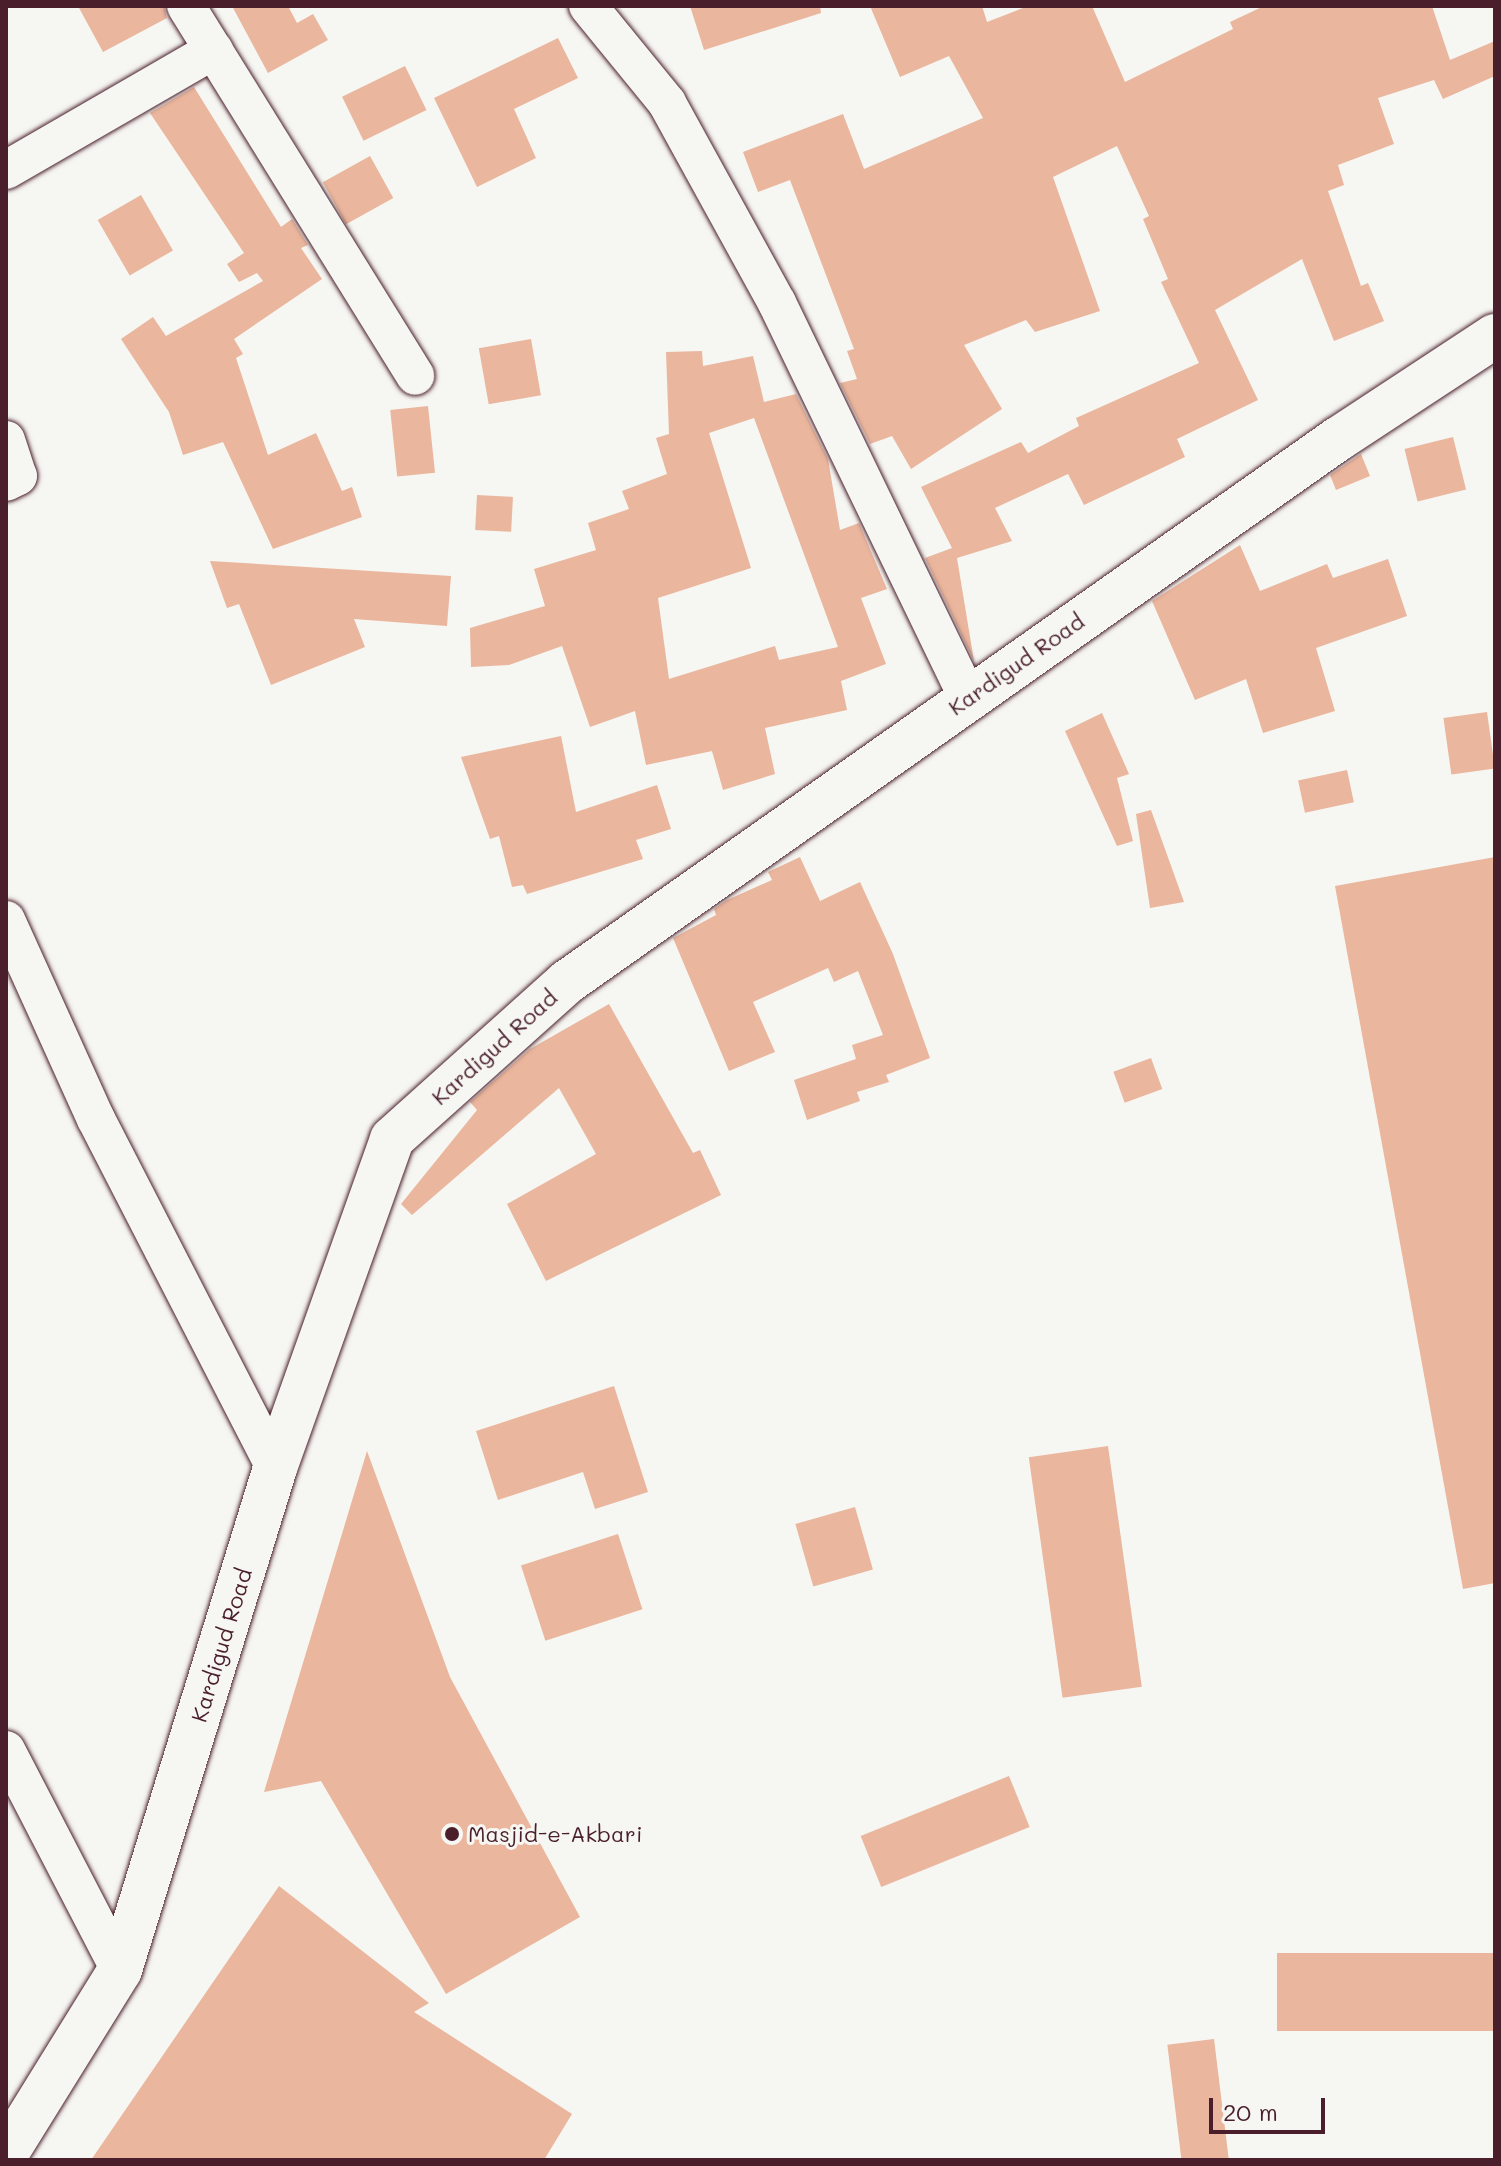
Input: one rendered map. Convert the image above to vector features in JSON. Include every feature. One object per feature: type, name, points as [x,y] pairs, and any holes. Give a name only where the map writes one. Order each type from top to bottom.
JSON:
[{"type":"street","points":[[186,6],[415,376]]},
{"type":"street","points":[[588,6],[667,103],[770,290],[968,698]]},
{"type":"street","points":[[6,170],[214,50]]},
{"type":"street","name":"Kardigud Road","points":[[8,2144],[120,1970],[275,1468],[392,1139],[567,982],[1338,439],[1495,336]]},
{"type":"street","points":[[6,440],[18,476],[6,482]]},
{"type":"street","points":[[6,920],[96,1119],[275,1468]]},
{"type":"street","points":[[6,1750],[120,1970]]},
{"type":"building","points":[[78,6],[164,6],[167,18],[103,52]]},
{"type":"building","points":[[232,6],[288,6],[297,23],[313,14],[328,40],[268,73]]},
{"type":"building","points":[[690,6],[820,6],[821,13],[704,50]]},
{"type":"building","points":[[870,6],[982,6],[987,22],[1028,6],[1092,6],[1125,82],[1233,29],[1230,22],[1264,6],[1432,6],[1450,60],[1495,41],[1495,76],[1443,99],[1434,80],[1378,98],[1394,144],[1338,165],[1344,185],[1328,191],[1361,286],[1368,283],[1384,321],[1334,341],[1302,259],[1215,310],[1258,400],[1177,439],[1185,457],[1084,505],[1068,474],[995,508],[1012,541],[957,558],[974,661],[925,558],[952,548],[921,487],[1021,442],[1028,453],[1079,426],[1076,418],[1199,363],[1161,282],[1168,279],[1143,219],[1149,216],[1117,146],[1053,177],[1100,311],[1035,332],[1026,320],[964,345],[1002,409],[911,469],[892,436],[870,444],[840,383],[857,379],[847,351],[854,349],[790,180],[758,192],[743,152],[843,114],[864,169],[983,118],[949,56],[900,77]]},
{"type":"building","points":[[558,38],[578,78],[514,109],[536,158],[477,187],[434,98]]},
{"type":"building","points":[[405,66],[426,110],[364,141],[342,97]]},
{"type":"building","points":[[194,87],[281,227],[292,219],[308,245],[301,248],[322,279],[234,339],[243,354],[236,358],[268,455],[316,433],[342,491],[352,487],[362,517],[273,549],[223,442],[183,455],[169,412],[121,339],[153,317],[166,336],[263,281],[257,273],[239,282],[227,264],[244,253],[150,113]]},
{"type":"building","points":[[370,156],[393,198],[346,224],[323,182]]},
{"type":"building","points":[[141,195],[173,250],[130,275],[98,220]]},
{"type":"building","points":[[531,339],[541,395],[489,404],[479,348]]},
{"type":"building","points":[[702,351],[703,366],[753,356],[764,402],[796,394],[828,459],[840,530],[859,523],[887,589],[861,598],[886,664],[841,681],[847,710],[765,728],[775,774],[723,790],[712,751],[646,765],[635,711],[590,727],[562,646],[509,665],[471,667],[470,628],[545,606],[534,569],[596,550],[588,523],[629,509],[622,491],[667,474],[656,438],[669,434],[666,352]],"holes":[[[754,418],[838,647],[779,660],[775,646],[669,679],[658,598],[751,568],[709,433]]]},
{"type":"building","points":[[428,406],[435,473],[397,477],[390,410]]},
{"type":"building","points":[[1453,437],[1466,489],[1418,501],[1404,449]]},
{"type":"building","points":[[1361,454],[1370,476],[1336,490],[1330,475]]},
{"type":"building","points":[[477,495],[513,497],[511,532],[475,530]]},
{"type":"building","points":[[1240,545],[1260,591],[1327,564],[1333,578],[1388,559],[1407,616],[1316,648],[1335,711],[1263,733],[1246,679],[1195,700],[1152,601]]},
{"type":"building","points":[[210,561],[451,576],[447,626],[354,619],[365,647],[271,685],[239,604],[227,608]]},
{"type":"building","points":[[1487,712],[1495,768],[1451,775],[1443,718]]},
{"type":"building","points":[[1102,713],[1129,774],[1117,778],[1133,841],[1117,846],[1065,731]]},
{"type":"building","points":[[561,736],[576,812],[657,785],[671,829],[636,840],[643,859],[527,894],[523,885],[512,887],[499,836],[490,839],[461,757]]},
{"type":"building","points":[[1347,770],[1354,802],[1305,813],[1298,780]]},
{"type":"building","points":[[1151,810],[1184,902],[1150,908],[1136,814]]},
{"type":"building","points":[[800,857],[820,901],[860,882],[893,954],[930,1058],[886,1075],[889,1082],[857,1092],[860,1101],[807,1120],[794,1080],[856,1059],[852,1045],[883,1035],[858,971],[834,982],[828,968],[753,1002],[775,1052],[729,1071],[673,938],[716,915],[714,909],[727,900],[772,880],[768,872]]},
{"type":"building","points":[[1495,857],[1495,1583],[1463,1589],[1335,886]]},
{"type":"building","points":[[609,1004],[693,1153],[700,1150],[721,1195],[546,1281],[507,1204],[596,1154],[559,1088],[412,1215],[401,1204],[477,1110],[470,1102],[530,1049]]},
{"type":"building","points":[[1151,1058],[1162,1089],[1125,1103],[1113,1072]]},
{"type":"building","points":[[614,1386],[648,1492],[595,1509],[583,1472],[498,1500],[476,1431]]},
{"type":"building","points":[[1108,1446],[1142,1687],[1063,1698],[1029,1457]]},
{"type":"building","points":[[367,1451],[450,1677],[580,1917],[446,1994],[321,1781],[264,1792]]},
{"type":"building","points":[[855,1507],[873,1569],[813,1587],[795,1524]]},
{"type":"building","points":[[618,1534],[642,1609],[545,1641],[521,1566]]},
{"type":"building","points":[[1009,1776],[1030,1827],[881,1887],[861,1836]]},
{"type":"building","points":[[279,1886],[429,2003],[414,2012],[572,2114],[544,2160],[91,2160]]},
{"type":"building","points":[[1277,1953],[1495,1953],[1495,2031],[1277,2031]]},
{"type":"building","points":[[1214,2039],[1229,2160],[1182,2160],[1167,2045]]},
{"type":"place","name":"Masjid-e-Akbari","points":[[452,1834]]}]
